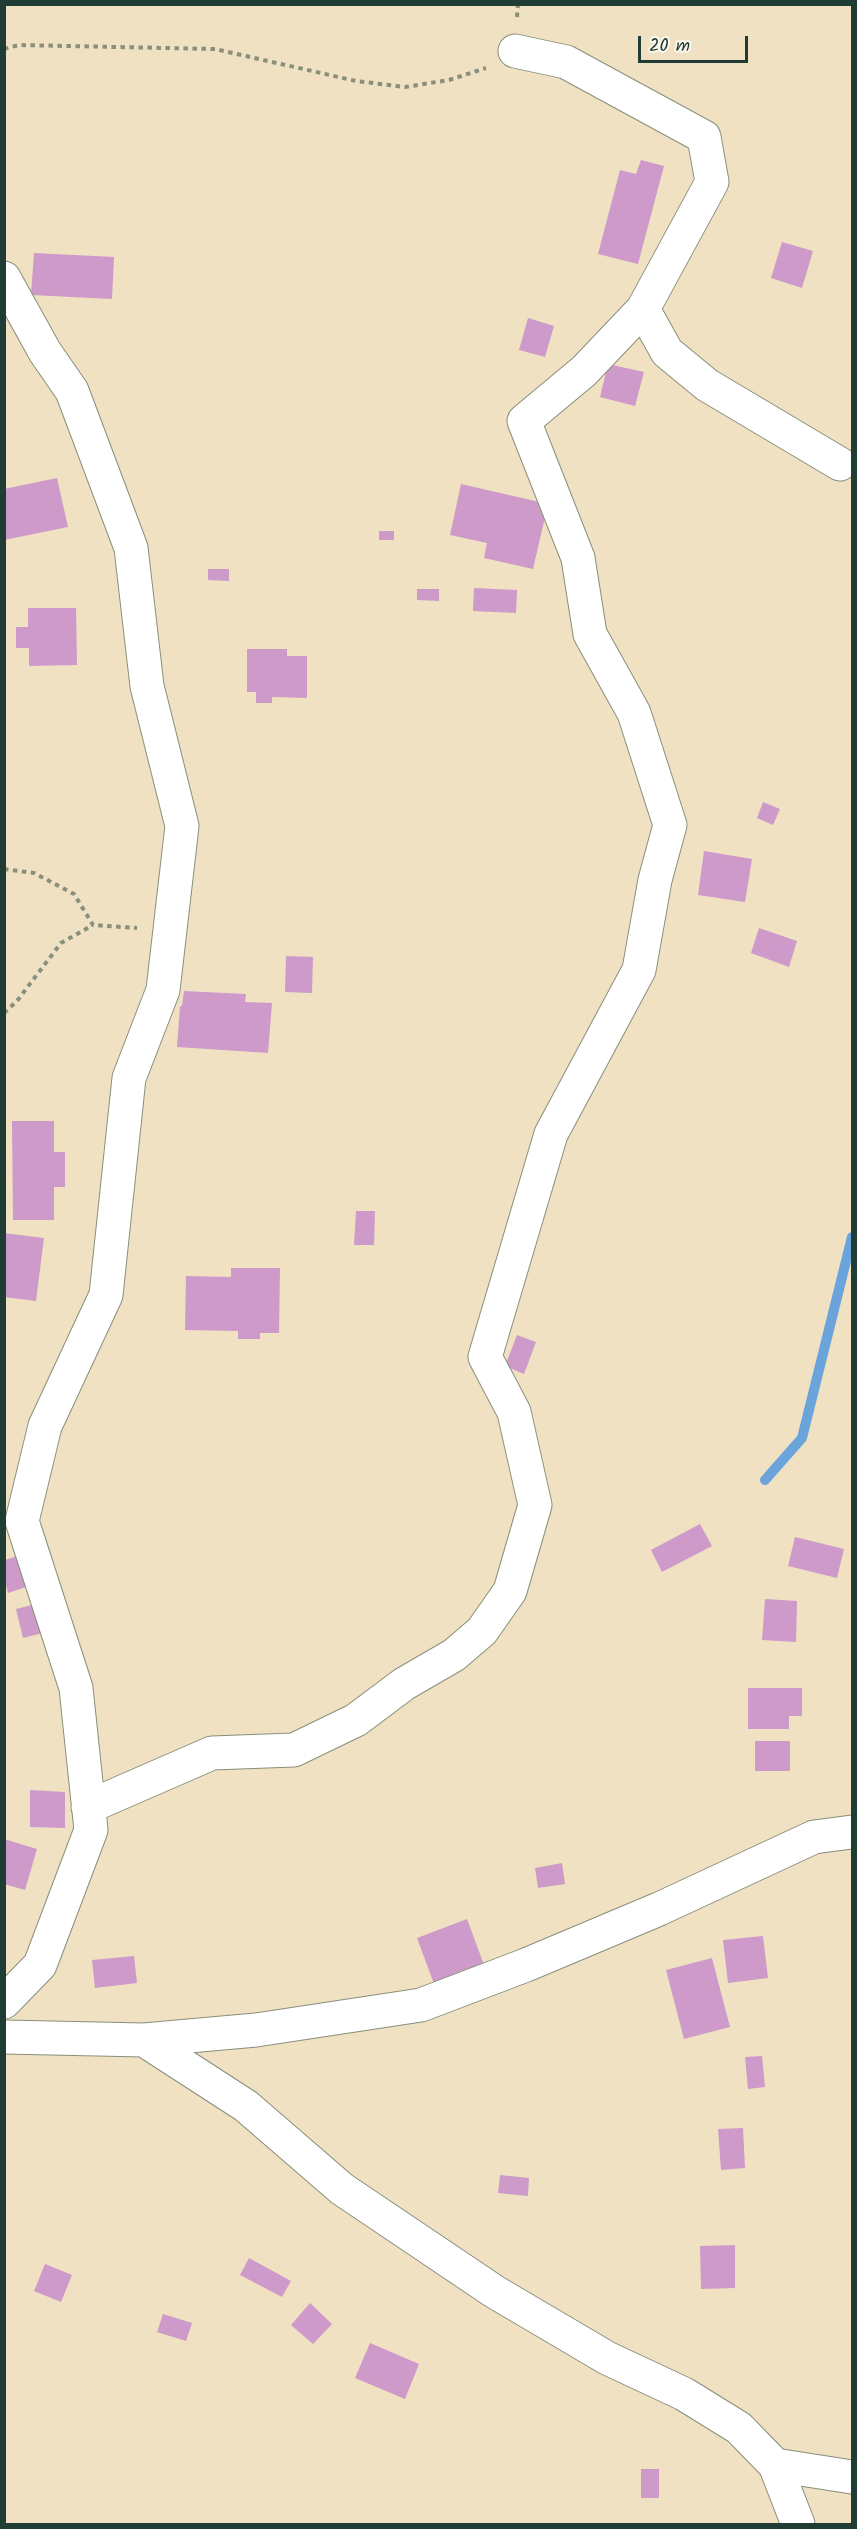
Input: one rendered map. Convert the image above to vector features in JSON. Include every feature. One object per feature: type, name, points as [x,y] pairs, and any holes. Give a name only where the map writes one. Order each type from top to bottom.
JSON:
[{"type":"street","points":[[88,1807],[212,1753],[294,1750],[356,1720],[404,1684],[454,1655],[482,1631],[510,1591],[535,1505],[514,1412],[485,1357],[551,1134],[639,970],[655,880],[670,825],[634,713],[590,634],[578,558],[524,421],[584,371],[643,309],[712,182],[704,137],[566,62],[515,51]]},
{"type":"street","points":[[4,278],[45,352],[72,391],[131,548],[147,686],[182,826],[163,990],[129,1078],[106,1295],[45,1425],[22,1521],[76,1688],[90,1830],[40,1965],[4,2002]]},
{"type":"street","points":[[643,309],[667,352],[707,385],[840,464]]},
{"type":"street","points":[[4,2037],[144,2040],[256,2030],[421,2005],[526,1965],[648,1913],[814,1837],[852,1832]]},
{"type":"street","points":[[144,2040],[246,2106],[342,2189],[495,2292],[607,2358],[684,2394],[740,2428],[775,2465],[798,2524]]},
{"type":"street","points":[[775,2465],[852,2477]]},
{"type":"path","points":[[4,49],[19,45],[215,50],[356,81],[405,87],[449,80],[496,64],[515,51],[518,4]]},
{"type":"path","points":[[4,869],[34,873],[74,894],[93,925]]},
{"type":"path","points":[[4,1013],[17,1001],[61,943],[93,925],[170,930]]},
{"type":"building","points":[[641,160],[664,166],[638,264],[598,254],[620,170],[636,174]]},
{"type":"building","points":[[782,242],[813,251],[802,288],[771,278]]},
{"type":"building","points":[[34,253],[114,257],[112,299],[31,295]]},
{"type":"building","points":[[528,318],[554,326],[545,357],[519,350]]},
{"type":"building","points":[[608,364],[644,372],[635,406],[600,397]]},
{"type":"building","points":[[57,478],[68,527],[4,540],[4,489]]},
{"type":"building","points":[[461,484],[548,504],[533,569],[484,558],[487,543],[450,535]]},
{"type":"building","points":[[379,531],[394,531],[394,540],[379,540]]},
{"type":"building","points":[[208,569],[229,569],[229,581],[208,580]]},
{"type":"building","points":[[474,588],[517,590],[516,613],[473,611]]},
{"type":"building","points":[[417,589],[439,589],[439,601],[417,600]]},
{"type":"building","points":[[28,608],[76,608],[77,665],[29,666],[29,648],[16,648],[16,627],[28,627]]},
{"type":"building","points":[[247,649],[287,649],[287,656],[307,656],[307,698],[272,697],[272,703],[256,703],[256,692],[247,692]]},
{"type":"building","points":[[763,802],[780,809],[773,825],[757,818]]},
{"type":"building","points":[[704,851],[752,859],[745,902],[698,895]]},
{"type":"building","points":[[759,928],[797,941],[789,967],[751,953]]},
{"type":"building","points":[[286,956],[313,957],[312,993],[285,992]]},
{"type":"building","points":[[184,991],[246,994],[245,1002],[272,1003],[268,1053],[177,1047],[180,1006],[182,1006]]},
{"type":"building","points":[[12,1121],[54,1121],[54,1152],[65,1152],[65,1187],[54,1187],[54,1220],[13,1220]]},
{"type":"building","points":[[356,1211],[375,1211],[374,1245],[354,1245]]},
{"type":"building","points":[[4,1233],[44,1238],[36,1301],[4,1297]]},
{"type":"building","points":[[231,1268],[280,1268],[279,1333],[260,1333],[260,1339],[238,1339],[238,1331],[185,1330],[186,1276],[231,1277]]},
{"type":"building","points":[[517,1335],[536,1342],[524,1374],[505,1366]]},
{"type":"building","points":[[700,1524],[712,1546],[662,1572],[651,1550]]},
{"type":"building","points":[[795,1537],[844,1549],[837,1578],[788,1566]]},
{"type":"building","points":[[20,1555],[29,1586],[8,1593],[5,1581],[5,1560]]},
{"type":"building","points":[[765,1599],[797,1601],[796,1642],[762,1640]]},
{"type":"building","points":[[36,1604],[43,1633],[23,1638],[16,1609]]},
{"type":"building","points":[[748,1688],[802,1688],[802,1716],[789,1716],[789,1729],[748,1729]]},
{"type":"building","points":[[755,1741],[790,1741],[790,1771],[755,1771]]},
{"type":"building","points":[[30,1790],[65,1792],[65,1828],[30,1827]]},
{"type":"building","points":[[4,1839],[37,1849],[25,1890],[4,1884]]},
{"type":"building","points":[[562,1863],[565,1884],[538,1888],[535,1868]]},
{"type":"building","points":[[467,1919],[487,1973],[437,1992],[417,1938]]},
{"type":"building","points":[[763,1936],[768,1978],[728,1983],[723,1940]]},
{"type":"building","points":[[134,1956],[137,1983],[95,1988],[92,1960]]},
{"type":"building","points":[[712,1958],[730,2027],[684,2039],[666,1970]]},
{"type":"building","points":[[762,2056],[765,2087],[748,2089],[745,2057]]},
{"type":"building","points":[[743,2128],[745,2168],[721,2170],[718,2129]]},
{"type":"building","points":[[500,2175],[529,2178],[528,2196],[498,2193]]},
{"type":"building","points":[[735,2245],[735,2288],[701,2289],[700,2246]]},
{"type":"building","points":[[249,2258],[291,2281],[282,2297],[240,2275]]},
{"type":"building","points":[[45,2264],[72,2275],[61,2302],[34,2291]]},
{"type":"building","points":[[310,2303],[332,2324],[313,2344],[291,2325]]},
{"type":"building","points":[[163,2314],[192,2323],[186,2341],[157,2332]]},
{"type":"building","points":[[370,2343],[419,2364],[405,2399],[355,2378]]},
{"type":"building","points":[[641,2469],[659,2469],[659,2498],[641,2498]]},
{"type":"waterway","points":[[765,1480],[802,1438],[852,1237]]}]
